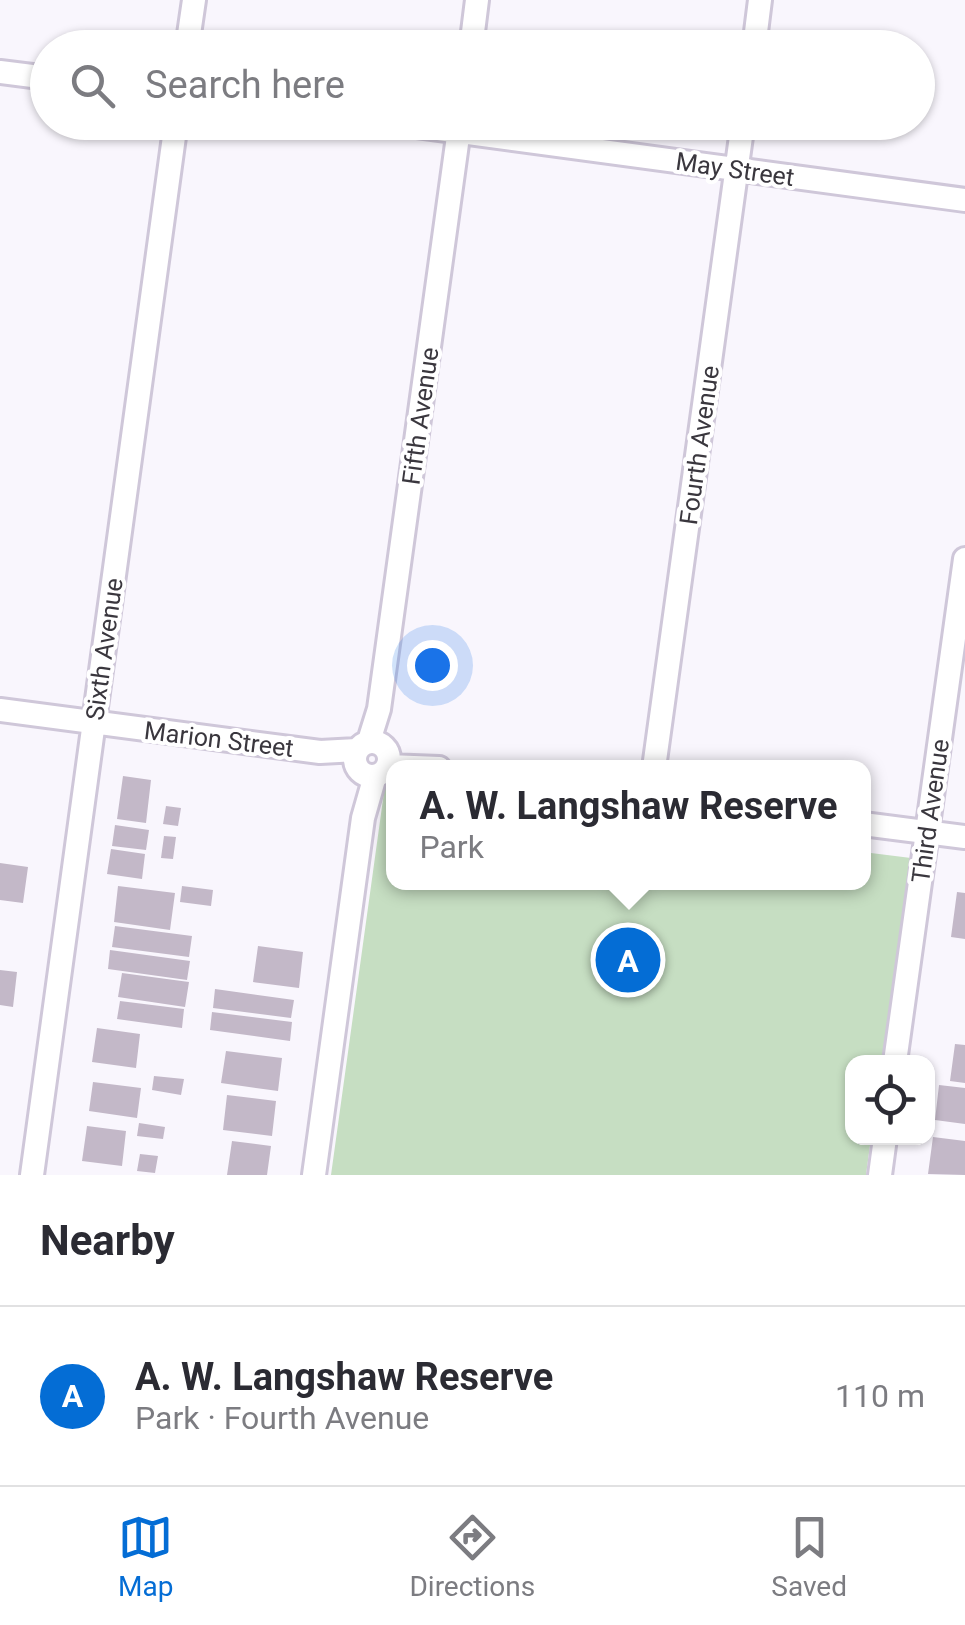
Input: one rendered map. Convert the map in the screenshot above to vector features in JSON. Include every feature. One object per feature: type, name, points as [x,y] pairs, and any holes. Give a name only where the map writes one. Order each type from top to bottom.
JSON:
[{"type":"street","points":[[190,30],[194,0]]},
{"type":"street","points":[[473,30],[477,0]]},
{"type":"street","points":[[756,30],[760,0]]},
{"type":"street","points":[[0,72],[30,76]]},
{"type":"street","name":"Sixth Avenue","points":[[32,1175],[174,140]]},
{"type":"street","name":"Fifth Avenue","points":[[314,1175],[458,140]]},
{"type":"street","name":"May Street","points":[[546,140],[965,200]]},
{"type":"street","name":"Fourth Avenue","points":[[655,760],[741,140]]},
{"type":"street","name":"Third Avenue","points":[[896,1055],[965,559]]},
{"type":"street","name":"Marion Street","points":[[0,710],[386,760]]},
{"type":"street","points":[[871,825],[965,837]]},
{"type":"street","points":[[880,1175],[884,1145]]},
{"type":"green space","points":[[385,785],[386,890],[871,890],[871,853],[911,858],[883,1055],[845,1055],[845,1145],[870,1145],[866,1175],[331,1175]]},
{"type":"building","points":[[123,776],[151,780],[146,823],[117,819]]},
{"type":"building","points":[[166,806],[181,808],[178,826],[163,824]]},
{"type":"building","points":[[115,825],[149,830],[146,850],[112,846]]},
{"type":"building","points":[[164,836],[176,837],[173,859],[161,858]]},
{"type":"building","points":[[111,849],[145,854],[142,879],[107,874]]},
{"type":"building","points":[[0,863],[28,867],[23,903],[0,900]]},
{"type":"building","points":[[118,886],[175,893],[170,930],[114,922]]},
{"type":"building","points":[[182,886],[213,890],[211,906],[180,902]]},
{"type":"building","points":[[957,892],[965,893],[965,939],[951,937]]},
{"type":"building","points":[[115,926],[192,936],[189,957],[112,947]]},
{"type":"building","points":[[258,946],[303,952],[299,988],[253,982]]},
{"type":"building","points":[[110,950],[190,961],[187,980],[108,969]]},
{"type":"building","points":[[0,970],[17,972],[13,1007],[0,1005]]},
{"type":"building","points":[[122,973],[189,982],[185,1007],[118,997]]},
{"type":"building","points":[[215,989],[294,1000],[291,1018],[213,1008]]},
{"type":"building","points":[[120,1001],[184,1009],[182,1028],[117,1019]]},
{"type":"building","points":[[212,1012],[292,1022],[290,1041],[210,1030]]},
{"type":"building","points":[[97,1028],[140,1034],[136,1068],[92,1062]]},
{"type":"building","points":[[955,1044],[965,1045],[965,1083],[950,1081]]},
{"type":"building","points":[[226,1051],[282,1058],[278,1091],[221,1083]]},
{"type":"building","points":[[154,1076],[184,1079],[181,1095],[152,1090]]},
{"type":"building","points":[[93,1082],[141,1088],[137,1118],[89,1111]]},
{"type":"building","points":[[939,1085],[965,1088],[965,1124],[935,1120]]},
{"type":"building","points":[[227,1095],[276,1101],[272,1136],[223,1130]]},
{"type":"building","points":[[139,1123],[165,1127],[163,1139],[137,1136]]},
{"type":"building","points":[[87,1126],[126,1131],[122,1166],[82,1161]]},
{"type":"building","points":[[935,1137],[965,1141],[965,1175],[928,1174]]},
{"type":"building","points":[[232,1141],[271,1146],[267,1175],[227,1175]]},
{"type":"building","points":[[140,1154],[158,1156],[155,1173],[137,1171]]},
{"type":"place","name":"A. W. Langshaw Reserve","points":[[628,960]]}]
